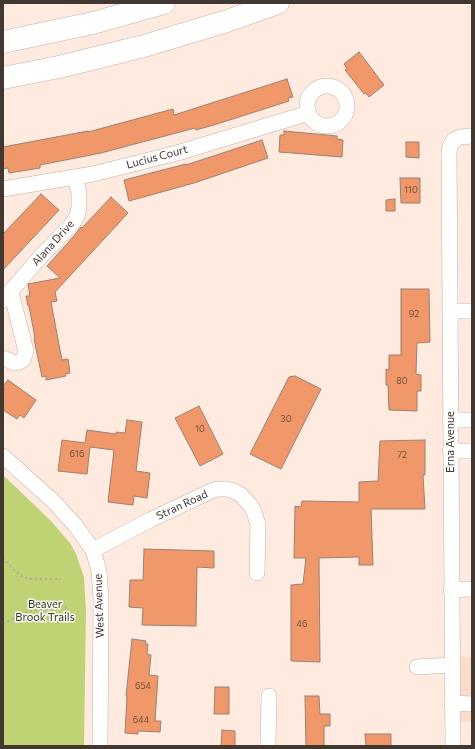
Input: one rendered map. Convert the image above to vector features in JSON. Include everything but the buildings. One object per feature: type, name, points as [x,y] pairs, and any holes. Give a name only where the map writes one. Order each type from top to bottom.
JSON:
[{"type":"highway","points":[[3,42],[93,22],[164,3]]},
{"type":"highway","points":[[3,78],[59,67],[144,46],[227,21],[278,3]]},
{"type":"street","name":"Lucius Court","points":[[3,189],[93,174],[177,153],[309,113]]},
{"type":"street","name":"Erna Avenue","points":[[453,746],[449,153],[450,146],[454,140],[460,137],[472,136]]},
{"type":"street","name":"Alana Drive","points":[[7,296],[42,256],[65,233],[77,216],[79,199],[75,177]]},
{"type":"street","points":[[3,358],[15,363],[20,362],[23,360],[26,351],[7,296]]},
{"type":"street","points":[[450,311],[472,310]]},
{"type":"street","points":[[450,420],[472,420]]},
{"type":"street","points":[[450,451],[472,451]]},
{"type":"street","name":"West Avenue","points":[[3,456],[65,514],[93,550],[99,570],[101,599],[100,746]]},
{"type":"street","name":"Stran Road","points":[[93,550],[150,520],[211,491],[226,489],[241,495],[251,506],[255,515],[258,525],[257,573]]},
{"type":"street","points":[[451,590],[472,589]]},
{"type":"street","points":[[418,667],[452,665]]},
{"type":"street","points":[[268,746],[269,696]]},
{"type":"street","points":[[452,703],[472,704]]},
{"type":"path","points":[[3,558],[14,570],[22,576],[30,579],[62,579]]},
{"type":"path","points":[[3,624],[23,613],[68,607]]},
{"type":"shaded area","points":[[461,657],[472,657],[472,722],[459,722]]},
{"type":"green space","name":"Beaver Brook Trails","points":[[3,475],[51,521],[70,543],[76,554],[84,577],[86,611],[84,746],[3,746]]}]
